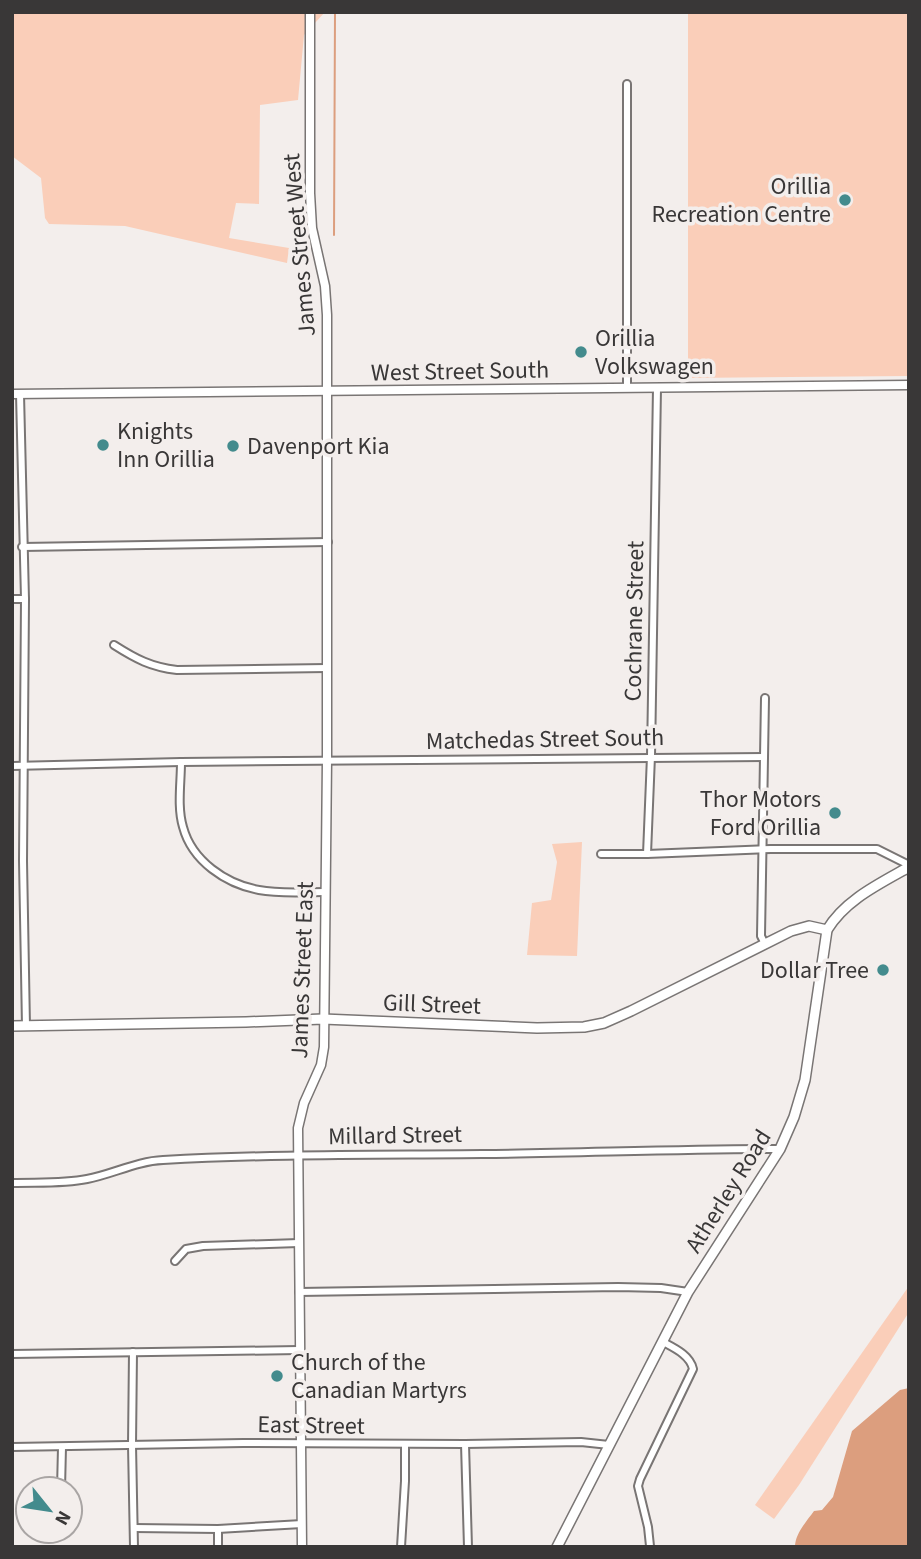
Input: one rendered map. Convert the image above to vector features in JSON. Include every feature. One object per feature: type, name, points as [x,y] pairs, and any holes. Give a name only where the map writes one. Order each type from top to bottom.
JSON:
[{"type":"main road","points":[[827,930],[833,920],[854,900],[909,866]]},
{"type":"main road","name":"Gill Street","points":[[12,1026],[323,1019],[537,1028],[584,1027],[604,1023],[631,1011],[791,931],[805,927],[827,930]]},
{"type":"main road","name":"Atherley Road","points":[[557,1547],[688,1292],[780,1149],[804,1088],[827,930]]},
{"type":"street","name":"James Street West","points":[[310,12],[310,193],[312,228],[327,300],[327,391]]},
{"type":"street","points":[[627,84],[627,388]]},
{"type":"street","name":"West Street South","points":[[16,394],[909,385]]},
{"type":"street","name":"Cochrane Street","points":[[647,854],[657,388]]},
{"type":"street","name":"James Street East","points":[[302,1547],[298,1128],[304,1103],[321,1065],[324,1047],[327,391]]},
{"type":"street","points":[[16,394],[25,598],[23,860],[26,1026]]},
{"type":"street","points":[[22,547],[328,542]]},
{"type":"street","points":[[12,599],[25,598]]},
{"type":"street","points":[[114,645],[159,668],[177,670],[327,668]]},
{"type":"street","points":[[765,698],[761,936],[765,944]]},
{"type":"street","name":"Matchedas Street South","points":[[12,766],[327,760],[764,757]]},
{"type":"street","points":[[181,762],[182,826],[191,848],[206,865],[248,888],[272,892],[324,892]]},
{"type":"street","points":[[601,854],[877,849],[909,866]]},
{"type":"street","name":"Millard Street","points":[[12,1183],[83,1180],[160,1160],[780,1149]]},
{"type":"street","points":[[175,1261],[186,1249],[204,1246],[299,1243]]},
{"type":"street","points":[[299,1292],[618,1287],[688,1292]]},
{"type":"street","points":[[650,1546],[638,1486],[693,1369],[692,1363],[684,1355],[663,1342]]},
{"type":"street","points":[[12,1354],[299,1350]]},
{"type":"street","points":[[133,1352],[135,1547]]},
{"type":"street","name":"East Street","points":[[12,1447],[243,1443],[301,1445],[581,1442],[609,1445]]},
{"type":"street","points":[[401,1547],[405,1444]]},
{"type":"street","points":[[465,1444],[468,1547]]},
{"type":"street","points":[[61,1475],[62,1447]]},
{"type":"street","points":[[134,1528],[218,1529],[302,1524]]},
{"type":"street","points":[[218,1529],[218,1547]]},
{"type":"shaded area","points":[[12,12],[325,12],[304,35],[298,100],[260,105],[259,204],[236,203],[229,238],[289,248],[287,263],[125,226],[49,224],[45,218],[41,178],[12,156]]},
{"type":"shaded area","points":[[688,12],[909,12],[909,376],[688,378]]},
{"type":"shaded area","points":[[582,842],[577,956],[527,955],[532,903],[551,900],[557,862],[552,844]]},
{"type":"shaded area","points":[[909,1286],[909,1312],[799,1485],[774,1519],[755,1505]]},
{"type":"shaded area","points":[[909,1388],[909,1547],[795,1547],[804,1524],[814,1511],[822,1510],[833,1497],[852,1431],[900,1390]]},
{"type":"waterway","points":[[334,235],[335,12]]},
{"type":"place","name":"Orillia Recreation Centre","points":[[845,200]]},
{"type":"place","name":"Orillia Volkswagen","points":[[581,352]]},
{"type":"place","name":"Knights Inn Orillia","points":[[103,445]]},
{"type":"place","name":"Davenport Kia","points":[[233,446]]},
{"type":"place","name":"Thor Motors Ford Orillia","points":[[835,813]]},
{"type":"place","name":"Dollar Tree","points":[[883,970]]},
{"type":"place","name":"Church of the Canadian Martyrs","points":[[277,1376]]}]
